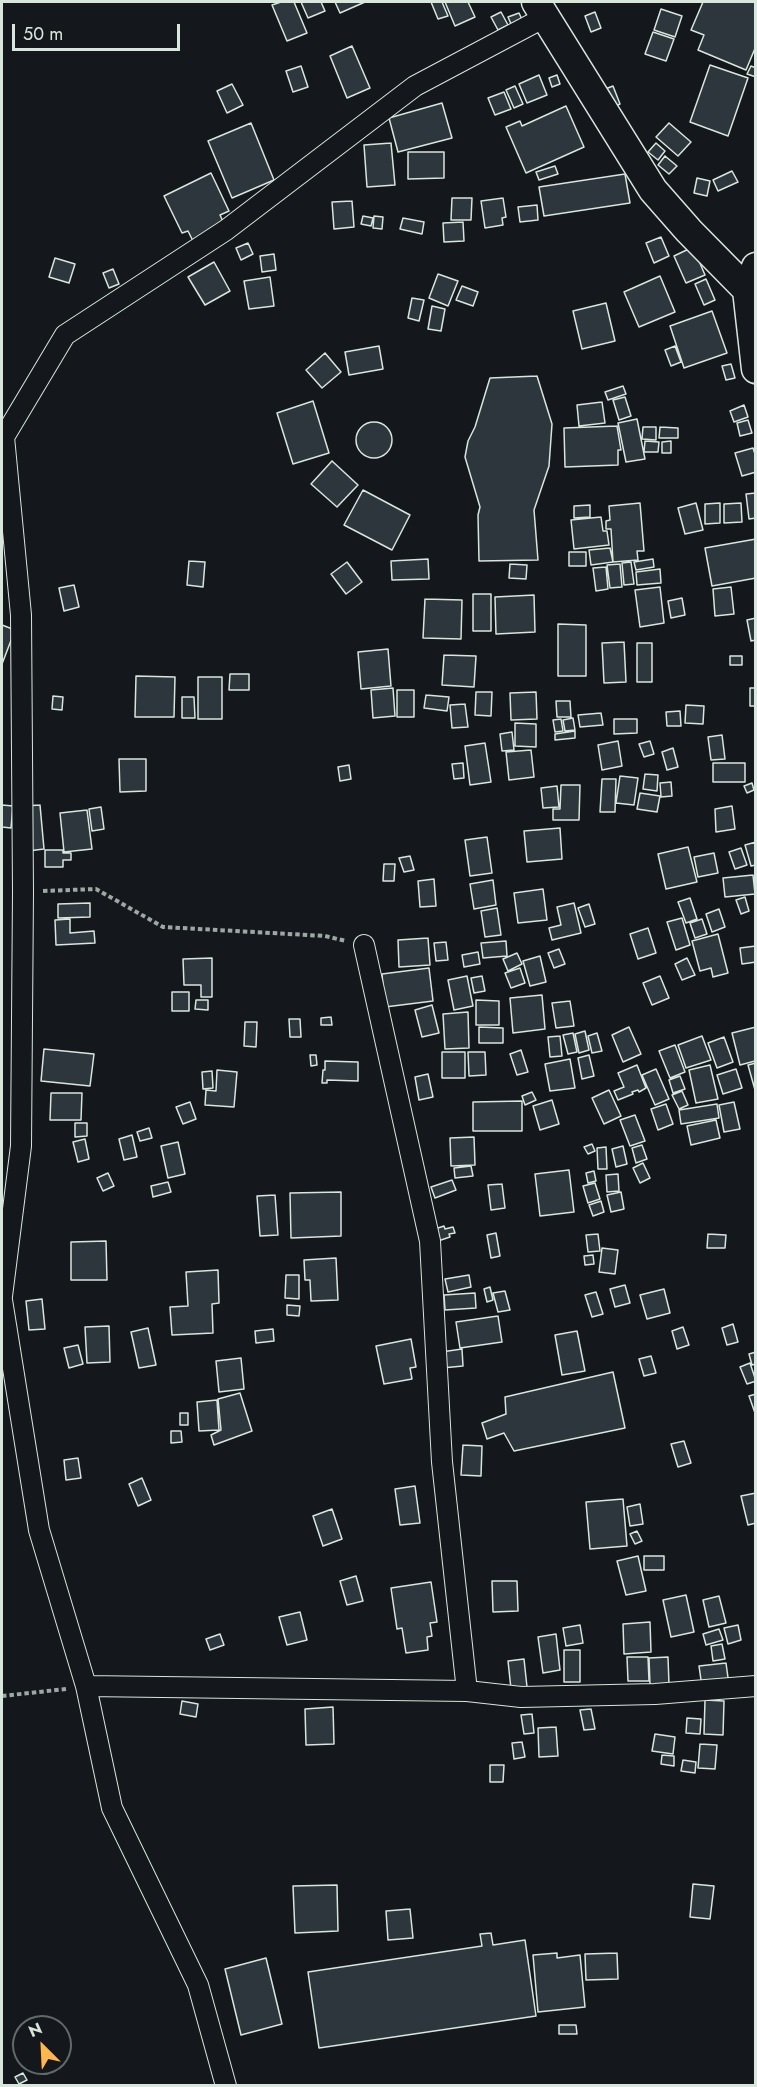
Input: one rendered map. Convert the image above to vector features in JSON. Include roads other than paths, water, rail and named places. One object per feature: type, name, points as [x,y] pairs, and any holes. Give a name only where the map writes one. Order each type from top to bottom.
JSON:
[{"type":"street","points":[[226,2085],[198,1985],[112,1808],[86,1686],[39,1530],[2,1298],[21,1146],[23,892],[21,615],[4,437],[65,335],[226,230],[415,86],[542,9],[653,190],[689,231],[751,278],[756,369]]},
{"type":"street","points":[[364,945],[430,1241],[442,1462],[467,1691]]},
{"type":"street","points":[[86,1686],[467,1691],[521,1697],[655,1694],[756,1686]]}]
